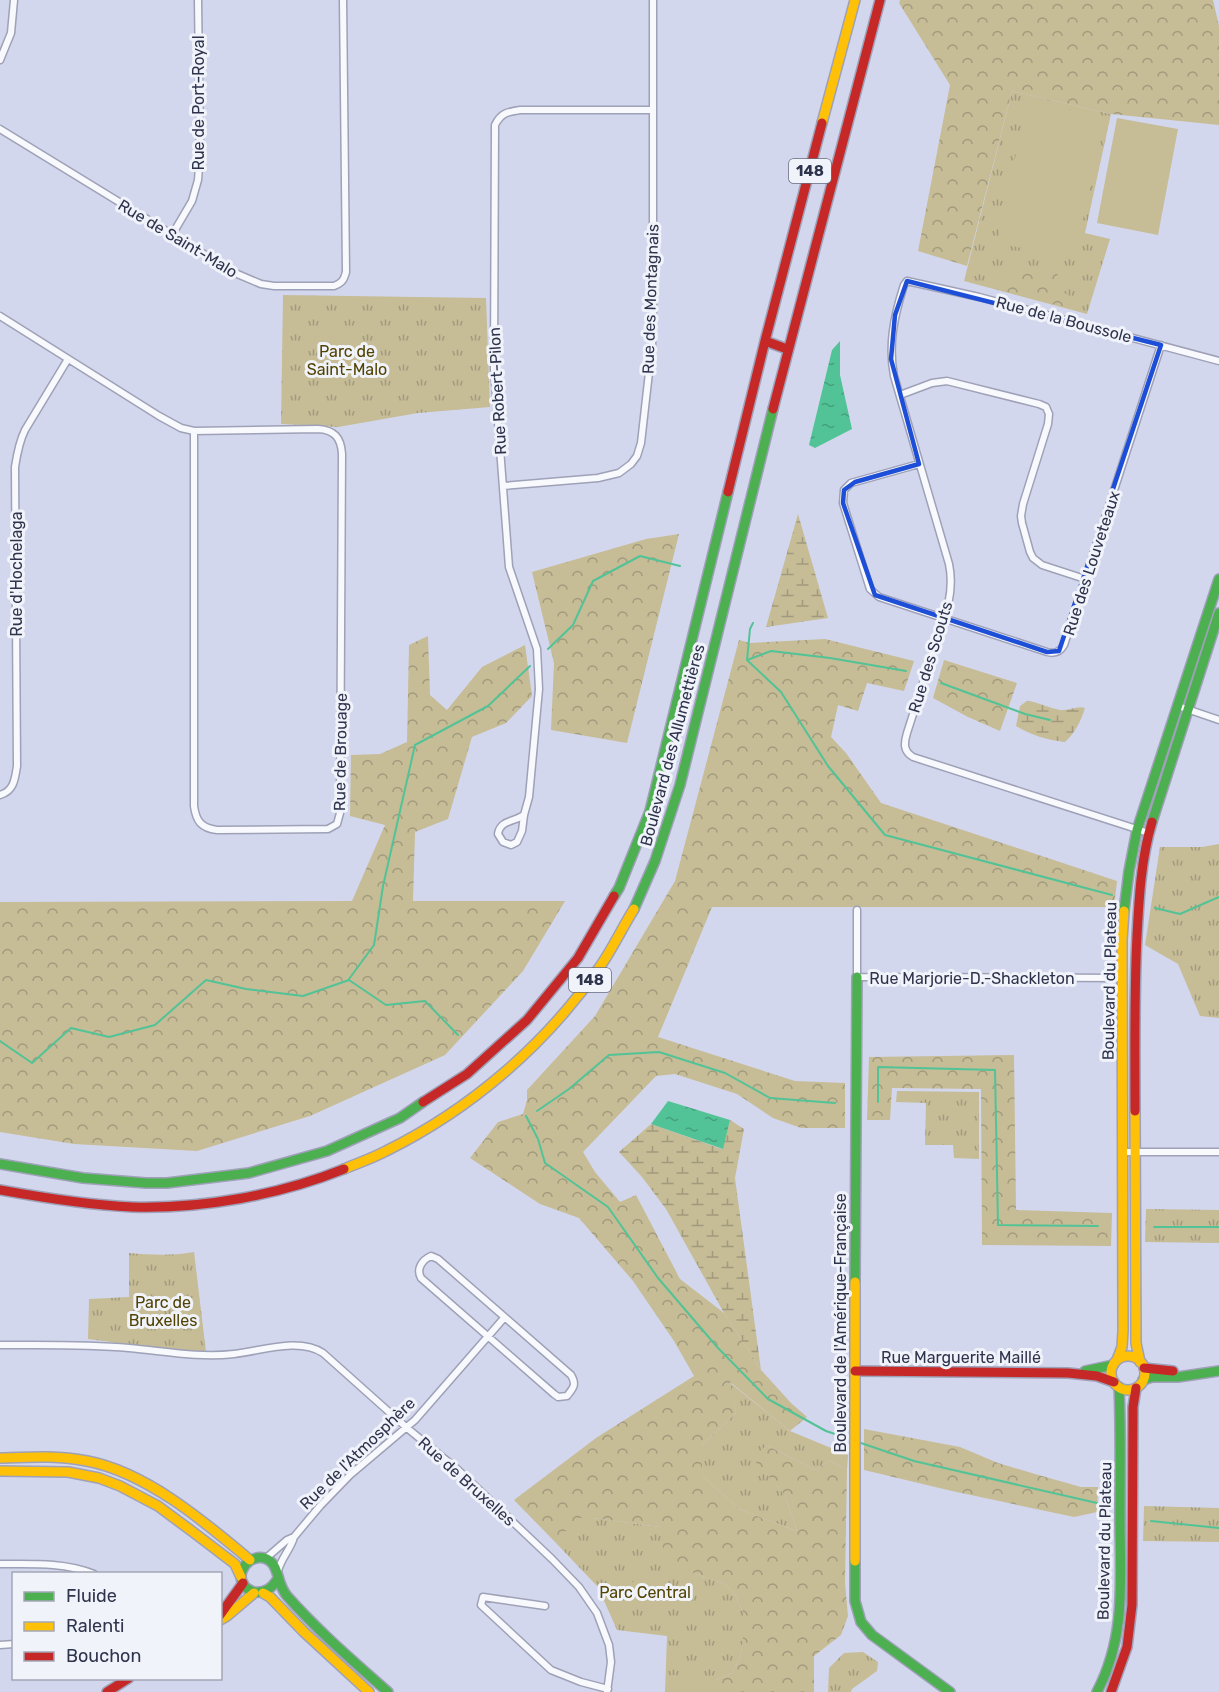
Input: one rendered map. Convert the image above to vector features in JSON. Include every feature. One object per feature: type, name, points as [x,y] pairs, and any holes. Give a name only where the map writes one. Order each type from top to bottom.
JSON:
[{"type":"main road","name":"Boulevard des Allumettières","points":[[0,1164],[65,1176],[144,1183],[204,1180],[274,1167],[315,1155],[353,1141],[431,1100],[494,1052],[562,978],[601,923],[643,831],[765,341],[855,0]]},
{"type":"main road","name":"Boulevard des Allumettières","points":[[0,1190],[86,1204],[143,1208],[223,1202],[302,1186],[363,1163],[415,1137],[451,1115],[510,1070],[549,1030],[580,993],[606,957],[636,905],[658,856],[680,785],[787,349],[880,0]]},
{"type":"main road","points":[[765,341],[787,349]]},
{"type":"main road","name":"Boulevard du Plateau","points":[[1115,1362],[1122,1347],[1123,1331],[1123,912],[1128,870],[1137,830],[1219,579]]},
{"type":"main road","name":"Boulevard du Plateau","points":[[1142,1365],[1136,1343],[1135,976],[1141,876],[1149,833],[1219,613]]},
{"type":"main road","name":"Boulevard de l'Amérique-Française","points":[[857,977],[855,1601],[861,1622],[872,1635],[950,1692]]},
{"type":"main road","points":[[1196,1373],[1142,1365],[1129,1356],[1115,1362],[1111,1377],[1116,1385],[1130,1390],[1136,1388],[1143,1380],[1152,1377],[1178,1377],[1219,1371]]},
{"type":"main road","name":"Rue Marguerite Maillé","points":[[1068,1373],[1097,1369],[1115,1362]]},
{"type":"main road","points":[[1142,1365],[1143,1380]]},
{"type":"main road","name":"Rue Marguerite Maillé","points":[[855,1371],[1068,1373],[1097,1376],[1116,1385]]},
{"type":"main road","name":"Boulevard du Plateau","points":[[1097,1692],[1113,1659],[1120,1612],[1120,1408],[1116,1385]]},
{"type":"main road","name":"Boulevard du Plateau","points":[[1111,1692],[1127,1647],[1132,1605],[1133,1407],[1136,1388]]},
{"type":"main road","points":[[0,1458],[61,1458],[100,1464],[120,1471],[162,1492],[250,1560]]},
{"type":"main road","points":[[0,1471],[78,1473],[104,1479],[129,1489],[161,1508],[235,1564],[246,1587],[270,1597],[369,1692]]},
{"type":"main road","points":[[222,1613],[242,1580],[244,1566],[250,1560],[265,1559],[273,1564],[280,1589],[319,1630],[388,1692]]},
{"type":"main road","points":[[222,1619],[258,1593],[270,1590],[277,1576]]},
{"type":"main road","points":[[107,1692],[126,1680]]},
{"type":"street","points":[[0,60],[11,33],[14,0]]},
{"type":"street","name":"Rue de Port-Royal","points":[[172,235],[192,201],[198,180],[200,154],[198,0]]},
{"type":"street","name":"Rue de Saint-Malo","points":[[0,129],[235,273],[261,284],[274,286],[334,286],[340,284],[346,272],[343,0]]},
{"type":"street","name":"Rue des Montagnais","points":[[503,486],[597,478],[619,473],[637,456],[641,443],[652,345],[653,0]]},
{"type":"street","name":"Rue Robert-Pilon","points":[[524,815],[500,826],[498,834],[503,842],[512,844],[517,842],[530,797],[539,663],[534,639],[509,567],[494,369],[495,125],[504,112],[520,110],[653,110]]},
{"type":"street","name":"Rue de la Boussole","points":[[907,280],[1219,361]]},
{"type":"street","name":"Rue des Scouts","points":[[907,280],[895,315],[891,339],[892,365],[950,571],[950,593],[945,618],[907,733],[904,745],[907,753],[913,757],[1149,833]]},
{"type":"street","name":"Rue de Brouage","points":[[0,316],[159,416],[182,428],[194,431],[318,429],[332,431],[340,441],[342,453],[340,813],[337,824],[328,829],[217,830],[205,828],[197,820],[194,806],[194,431]]},
{"type":"street","name":"Rue des Louveteaux","points":[[919,464],[851,483],[844,490],[843,503],[872,592],[879,597],[1055,653],[1064,645],[1161,345]]},
{"type":"street","name":"Rue d'Hochelaga","points":[[0,795],[5,794],[12,787],[17,766],[15,491],[17,454],[25,430],[68,359]]},
{"type":"street","points":[[900,396],[932,383],[947,381],[1046,407],[1049,414],[1048,424],[1023,504],[1022,523],[1030,552],[1036,562],[1085,579]]},
{"type":"street","points":[[1178,706],[1219,720]]},
{"type":"street","name":"Boulevard de l'Amérique-Française","points":[[857,909],[857,977]]},
{"type":"street","name":"Rue Marjorie-D.-Shackleton","points":[[857,977],[1123,978]]},
{"type":"street","points":[[1122,1152],[1219,1152]]},
{"type":"street","points":[[428,1257],[438,1259],[570,1375],[575,1387],[567,1396],[558,1397],[488,1337],[421,1278],[420,1267],[428,1257]]},
{"type":"street","name":"Rue de l'Atmosphère","points":[[265,1559],[294,1537],[343,1482],[407,1428],[504,1318]]},
{"type":"street","name":"Rue de Bruxelles","points":[[0,1345],[100,1346],[200,1355],[233,1354],[292,1346],[315,1347],[474,1484],[579,1587],[597,1613],[606,1636],[610,1662],[608,1691]]},
{"type":"street","name":"Rue de l'Atmosphère","points":[[277,1576],[280,1561],[292,1545],[294,1537]]},
{"type":"street","points":[[0,1564],[50,1565],[77,1571]]},
{"type":"street","points":[[545,1606],[483,1597],[482,1605],[551,1670],[608,1691]]},
{"type":"highlighted area","points":[[907,281],[1161,345],[1059,651],[1047,652],[875,595],[843,503],[844,490],[855,482],[919,464],[891,359],[895,315]]},
{"type":"green space","points":[[900,0],[1213,0],[1219,26],[1219,125],[1111,114],[1012,91],[967,266],[918,251],[950,85],[899,3]]},
{"type":"green space","points":[[1012,91],[1111,114],[1085,233],[1110,239],[1087,314],[964,281]]},
{"type":"green space","points":[[1027,102],[1104,116],[1076,254],[1070,258],[1003,244],[998,238]]},
{"type":"green space","points":[[1117,118],[1178,129],[1158,235],[1097,223]]},
{"type":"green space","points":[[1034,266],[1050,267],[1056,270],[1063,292],[1070,298],[1071,303],[1068,308],[1003,291],[1001,288],[1011,271]]},
{"type":"green space","name":"Parc de Saint-Malo","points":[[283,295],[486,298],[490,407],[418,413],[338,427],[281,424]]},
{"type":"green space","points":[[323,323],[339,324],[338,363],[322,363]]},
{"type":"green space","points":[[798,514],[828,618],[766,627]]},
{"type":"green space","points":[[679,534],[627,743],[551,730],[554,663],[532,572],[646,539]]},
{"type":"green space","points":[[428,636],[430,695],[447,710],[482,667],[525,645],[532,696],[506,723],[472,737],[448,819],[415,832],[413,901],[565,901],[523,971],[445,1055],[310,1116],[197,1151],[74,1144],[0,1132],[0,902],[352,901],[385,825],[350,816],[351,755],[380,754],[407,742],[409,645]]},
{"type":"green space","points":[[825,639],[914,661],[904,691],[867,683],[858,711],[838,705],[831,737],[846,753],[881,803],[1117,881],[1114,907],[712,907],[658,1037],[795,1081],[845,1083],[845,1128],[801,1128],[773,1118],[737,1094],[675,1074],[656,1076],[583,1152],[595,1172],[620,1202],[636,1195],[680,1279],[724,1313],[761,1370],[807,1417],[790,1431],[730,1382],[736,1413],[702,1445],[702,1476],[741,1510],[797,1531],[784,1494],[754,1460],[766,1445],[815,1470],[830,1461],[847,1470],[845,1583],[848,1616],[841,1635],[814,1656],[814,1692],[716,1692],[716,1680],[732,1673],[740,1658],[743,1642],[743,1612],[735,1595],[725,1584],[693,1573],[677,1565],[664,1554],[660,1527],[593,1518],[576,1518],[556,1543],[514,1500],[596,1438],[694,1376],[674,1341],[633,1281],[579,1218],[540,1204],[470,1158],[498,1122],[523,1114],[527,1090],[595,1016],[675,881],[739,640],[750,643]]},
{"type":"green space","points":[[944,660],[1017,683],[1000,731],[933,698]]},
{"type":"green space","points":[[1027,701],[1060,710],[1085,708],[1072,735],[1065,742],[1039,737],[1016,726],[1020,706]]},
{"type":"green space","points":[[1219,844],[1219,1018],[1200,1016],[1178,964],[1145,945],[1160,847],[1202,847]]},
{"type":"green space","points":[[1014,1055],[1016,1210],[1112,1213],[1111,1246],[982,1245],[981,1089],[892,1088],[890,1120],[867,1120],[869,1057]]},
{"type":"green space","points":[[897,1091],[979,1092],[979,1159],[954,1158],[953,1145],[925,1145],[926,1103],[896,1102]]},
{"type":"green space","points":[[730,1120],[744,1129],[735,1178],[761,1370],[724,1313],[666,1209],[642,1177],[619,1152],[651,1124],[722,1149]]},
{"type":"green space","points":[[1146,1209],[1219,1210],[1219,1243],[1145,1242]]},
{"type":"green space","name":"Parc de Bruxelles","points":[[194,1252],[206,1352],[171,1350],[88,1339],[89,1299],[129,1297],[129,1253],[162,1255]]},
{"type":"green space","points":[[729,1382],[790,1431],[848,1455],[847,1470],[830,1461],[815,1470],[766,1445],[755,1460],[784,1494],[797,1531],[741,1510],[702,1476],[702,1445],[736,1413]]},
{"type":"green space","points":[[864,1429],[960,1447],[998,1463],[1035,1474],[1081,1487],[1098,1487],[1097,1512],[1074,1517],[864,1470]]},
{"type":"green space","points":[[1144,1506],[1219,1508],[1219,1542],[1143,1541]]},
{"type":"green space","name":"Parc Central","points":[[575,1518],[593,1518],[660,1527],[693,1573],[725,1584],[735,1595],[743,1612],[743,1642],[740,1658],[732,1673],[716,1680],[716,1692],[665,1692],[667,1636],[617,1630],[598,1587],[556,1543]]},
{"type":"green space","points":[[666,1572],[671,1578],[663,1588],[649,1597],[651,1601],[645,1606],[643,1603],[634,1603],[639,1597],[634,1592],[628,1593],[626,1583],[651,1578]]},
{"type":"green space","points":[[863,1652],[878,1662],[877,1671],[851,1692],[828,1692],[829,1668],[844,1653]]},
{"type":"green space","points":[[667,1675],[711,1676],[711,1692],[667,1692]]},
{"type":"water","points":[[840,341],[840,375],[852,429],[815,448],[809,445],[832,350]]},
{"type":"water","points":[[668,1101],[730,1120],[723,1149],[651,1124]]},
{"type":"waterway","points":[[548,649],[573,625],[593,581],[640,556],[680,566]]},
{"type":"waterway","points":[[753,623],[750,629],[747,660],[781,692],[828,766],[885,835],[1112,895]]},
{"type":"waterway","points":[[747,660],[771,651],[906,671]]},
{"type":"waterway","points":[[349,979],[374,945],[383,886],[415,745],[488,706],[530,666]]},
{"type":"waterway","points":[[941,683],[1025,714],[1050,720]]},
{"type":"waterway","points":[[1155,908],[1180,914],[1219,897]]},
{"type":"waterway","points":[[0,1041],[32,1063],[71,1028],[109,1037],[155,1025],[206,980],[246,989],[303,996],[349,980],[386,1005],[425,1001],[458,1035]]},
{"type":"waterway","points":[[537,1111],[569,1089],[609,1055],[659,1052],[725,1073],[770,1098],[835,1103]]},
{"type":"waterway","points":[[878,1102],[878,1067],[995,1070],[998,1225],[1098,1226]]},
{"type":"waterway","points":[[526,1116],[538,1139],[545,1163],[608,1207],[658,1278],[718,1348],[768,1399],[826,1431],[850,1439]]},
{"type":"waterway","points":[[1154,1227],[1219,1227]]},
{"type":"waterway","points":[[858,1442],[914,1461],[1097,1503]]},
{"type":"waterway","points":[[1151,1521],[1219,1528]]},
{"type":"traffic: fast","points":[[634,909],[655,861],[680,785],[773,409]]},
{"type":"traffic: fast","points":[[614,896],[650,811],[728,492]]},
{"type":"traffic: fast","points":[[1124,911],[1137,830],[1219,579]]},
{"type":"traffic: fast","points":[[1152,822],[1219,613]]},
{"type":"traffic: fast","points":[[855,1282],[857,977]]},
{"type":"traffic: fast","points":[[0,1164],[83,1178],[146,1183],[167,1183],[249,1173],[327,1151],[400,1118],[423,1102]]},
{"type":"traffic: fast","points":[[1085,1371],[1113,1365]]},
{"type":"traffic: fast","points":[[1143,1380],[1152,1377],[1178,1377],[1219,1371]]},
{"type":"traffic: fast","points":[[1097,1692],[1107,1671],[1113,1649],[1120,1606],[1119,1387]]},
{"type":"traffic: fast","points":[[277,1580],[267,1590],[254,1592],[243,1584],[242,1571],[254,1559],[266,1559],[272,1563],[287,1596],[323,1634],[388,1692]]},
{"type":"traffic: fast","points":[[855,1561],[855,1601],[861,1622],[872,1635],[950,1692]]},
{"type":"traffic: slow","points":[[822,123],[855,0]]},
{"type":"traffic: slow","points":[[344,1169],[381,1154],[448,1116],[504,1073],[555,1023],[578,996],[604,961],[634,909]]},
{"type":"traffic: slow","points":[[1117,1360],[1122,1347],[1123,1331],[1122,940],[1124,911]]},
{"type":"traffic: slow","points":[[1135,1111],[1136,1343],[1140,1362]]},
{"type":"traffic: slow","points":[[855,1282],[855,1561]]},
{"type":"traffic: slow","points":[[1128,1356],[1140,1361],[1145,1373],[1140,1385],[1128,1390],[1116,1385],[1111,1373],[1116,1361],[1128,1356]]},
{"type":"traffic: slow","points":[[0,1458],[65,1458],[109,1467],[153,1487],[174,1500],[250,1560]]},
{"type":"traffic: slow","points":[[0,1471],[68,1472],[99,1478],[120,1486],[158,1506],[193,1532],[235,1564],[241,1577]]},
{"type":"traffic: slow","points":[[222,1619],[254,1593]]},
{"type":"traffic: slow","points":[[263,1593],[270,1597],[369,1692]]},
{"type":"traffic: jam","points":[[773,409],[880,0]]},
{"type":"traffic: jam","points":[[728,492],[822,123]]},
{"type":"traffic: jam","points":[[765,341],[787,349]]},
{"type":"traffic: jam","points":[[1135,1111],[1138,922],[1143,864],[1152,822]]},
{"type":"traffic: jam","points":[[423,1102],[467,1074],[527,1020],[578,958],[614,896]]},
{"type":"traffic: jam","points":[[0,1190],[66,1201],[116,1206],[186,1206],[267,1193],[344,1169]]},
{"type":"traffic: jam","points":[[1144,1368],[1173,1371]]},
{"type":"traffic: jam","points":[[855,1371],[1068,1373],[1097,1376],[1114,1382]]},
{"type":"traffic: jam","points":[[1111,1692],[1127,1647],[1132,1605],[1133,1407],[1136,1388]]},
{"type":"traffic: jam","points":[[222,1612],[243,1583]]},
{"type":"traffic: jam","points":[[107,1692],[126,1680]]}]
